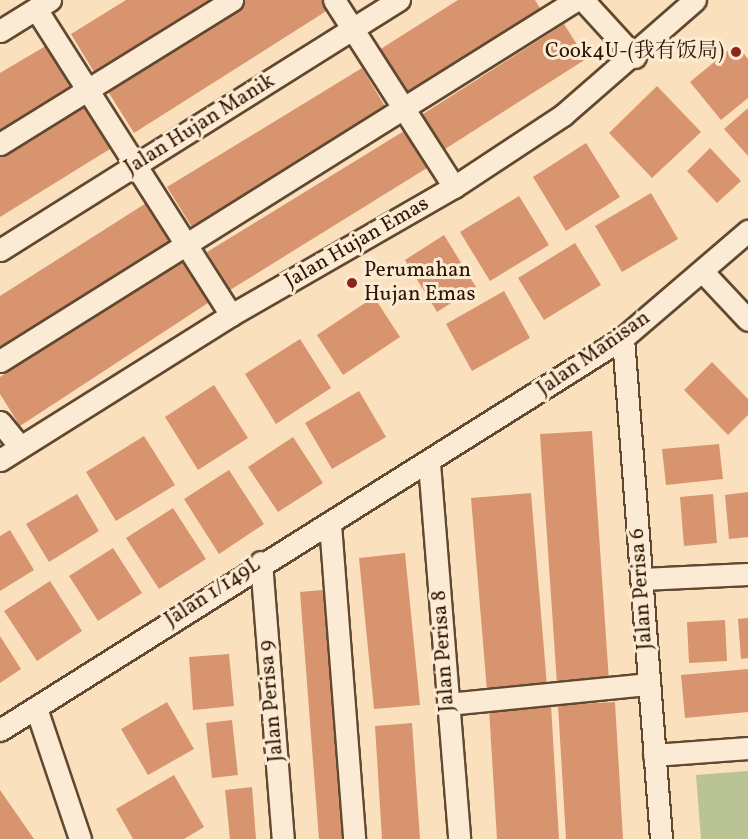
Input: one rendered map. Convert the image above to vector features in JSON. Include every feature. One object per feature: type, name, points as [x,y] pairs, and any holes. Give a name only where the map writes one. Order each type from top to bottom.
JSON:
[{"type":"street","points":[[0,144],[232,0]]},
{"type":"street","points":[[334,0],[454,187]]},
{"type":"street","name":"Jalan Hujan Manik","points":[[0,250],[399,0]]},
{"type":"street","points":[[0,361],[576,0]]},
{"type":"street","points":[[583,0],[635,57]]},
{"type":"street","name":"Jalan Hujan Emas","points":[[0,460],[231,315],[454,187],[563,115],[635,57],[695,0]]},
{"type":"street","points":[[0,31],[43,4],[87,90],[231,315]]},
{"type":"street","name":"Jalan Manisan","points":[[429,463],[623,338],[704,273],[748,231]]},
{"type":"street","points":[[704,273],[748,320]]},
{"type":"street","name":"Jalan Perisa 6","points":[[623,338],[661,839]]},
{"type":"street","points":[[0,422],[20,447]]},
{"type":"street","name":"Jalan 1/149L","points":[[0,730],[261,562],[330,524],[429,463]]},
{"type":"street","name":"Jalan Perisa 8","points":[[429,463],[459,839]]},
{"type":"street","points":[[330,524],[354,839]]},
{"type":"street","name":"Jalan Perisa 9","points":[[261,562],[283,839]]},
{"type":"street","points":[[642,579],[748,574]]},
{"type":"street","points":[[448,704],[649,684]]},
{"type":"street","points":[[36,708],[80,839]]},
{"type":"street","points":[[654,755],[748,748]]},
{"type":"green space","points":[[748,771],[748,839],[701,839],[696,775]]},
{"type":"building","points":[[126,0],[210,0],[94,72],[71,34]]},
{"type":"building","points":[[239,0],[322,0],[328,10],[134,133],[104,85]]},
{"type":"building","points":[[458,0],[535,0],[543,13],[409,98],[379,50]]},
{"type":"building","points":[[564,24],[586,59],[442,151],[420,116]]},
{"type":"building","points":[[54,41],[80,85],[0,133],[0,73]]},
{"type":"building","points":[[736,44],[748,59],[748,98],[721,120],[690,82]]},
{"type":"building","points":[[362,68],[389,113],[195,232],[167,187]]},
{"type":"building","points":[[657,86],[701,132],[652,178],[609,133]]},
{"type":"building","points":[[89,97],[118,144],[0,217],[0,152]]},
{"type":"building","points":[[748,108],[748,156],[724,129]]},
{"type":"building","points":[[404,131],[427,168],[230,290],[207,252]]},
{"type":"building","points":[[586,143],[620,197],[566,231],[533,177]]},
{"type":"building","points":[[710,148],[741,181],[717,203],[687,171]]},
{"type":"building","points":[[651,193],[678,239],[622,272],[595,226]]},
{"type":"building","points":[[519,196],[549,245],[490,281],[460,232]]},
{"type":"building","points":[[151,200],[177,242],[0,353],[0,296]]},
{"type":"building","points":[[444,235],[476,287],[437,312],[405,260]]},
{"type":"building","points":[[575,243],[601,285],[544,320],[518,278]]},
{"type":"building","points":[[186,255],[214,299],[20,426],[0,394],[0,377]]},
{"type":"building","points":[[504,291],[530,338],[472,371],[446,324]]},
{"type":"building","points":[[374,297],[400,337],[343,375],[317,335]]},
{"type":"building","points":[[300,339],[331,388],[276,424],[245,374]]},
{"type":"building","points":[[712,362],[748,399],[748,415],[728,435],[684,390]]},
{"type":"building","points":[[214,385],[248,438],[198,470],[165,417]]},
{"type":"building","points":[[359,391],[386,437],[332,469],[305,423]]},
{"type":"building","points":[[592,431],[609,681],[557,684],[540,434]]},
{"type":"building","points":[[144,436],[175,485],[116,521],[86,472]]},
{"type":"building","points":[[293,437],[323,483],[278,512],[248,467]]},
{"type":"building","points":[[719,444],[723,479],[666,485],[662,449]]},
{"type":"building","points":[[229,470],[264,524],[219,554],[184,499]]},
{"type":"building","points":[[748,492],[748,537],[729,539],[725,495]]},
{"type":"building","points":[[531,493],[547,686],[487,691],[471,498]]},
{"type":"building","points":[[77,494],[99,531],[49,562],[26,524]]},
{"type":"building","points":[[713,494],[717,543],[684,546],[680,497]]},
{"type":"building","points":[[173,508],[206,559],[159,589],[126,538]]},
{"type":"building","points":[[10,530],[34,570],[0,591],[0,536]]},
{"type":"building","points":[[113,548],[142,593],[98,621],[69,576]]},
{"type":"building","points":[[405,553],[420,705],[374,709],[359,558]]},
{"type":"building","points":[[50,581],[82,631],[37,661],[4,611]]},
{"type":"building","points":[[345,588],[365,839],[319,839],[300,592]]},
{"type":"building","points":[[748,618],[748,658],[741,659],[738,619]]},
{"type":"building","points":[[725,620],[727,661],[689,663],[687,622]]},
{"type":"building","points":[[0,636],[21,669],[0,683]]},
{"type":"building","points":[[229,654],[234,706],[193,710],[189,657]]},
{"type":"building","points":[[748,669],[748,712],[685,718],[681,675]]},
{"type":"building","points":[[167,702],[194,749],[148,775],[121,729]]},
{"type":"building","points":[[615,702],[623,839],[566,839],[558,705]]},
{"type":"building","points":[[551,705],[559,839],[497,839],[489,709]]},
{"type":"building","points":[[232,720],[238,775],[212,778],[206,723]]},
{"type":"building","points":[[412,723],[420,839],[382,839],[375,726]]},
{"type":"building","points":[[174,775],[204,827],[184,839],[133,839],[116,809]]},
{"type":"building","points":[[252,787],[256,839],[230,839],[225,790]]},
{"type":"building","points":[[0,790],[34,839],[0,839]]},
{"type":"place","name":"Cook4U-(我有饭局)","points":[[736,52]]},
{"type":"place","name":"Perumahan Hujan Emas","points":[[352,283]]}]
